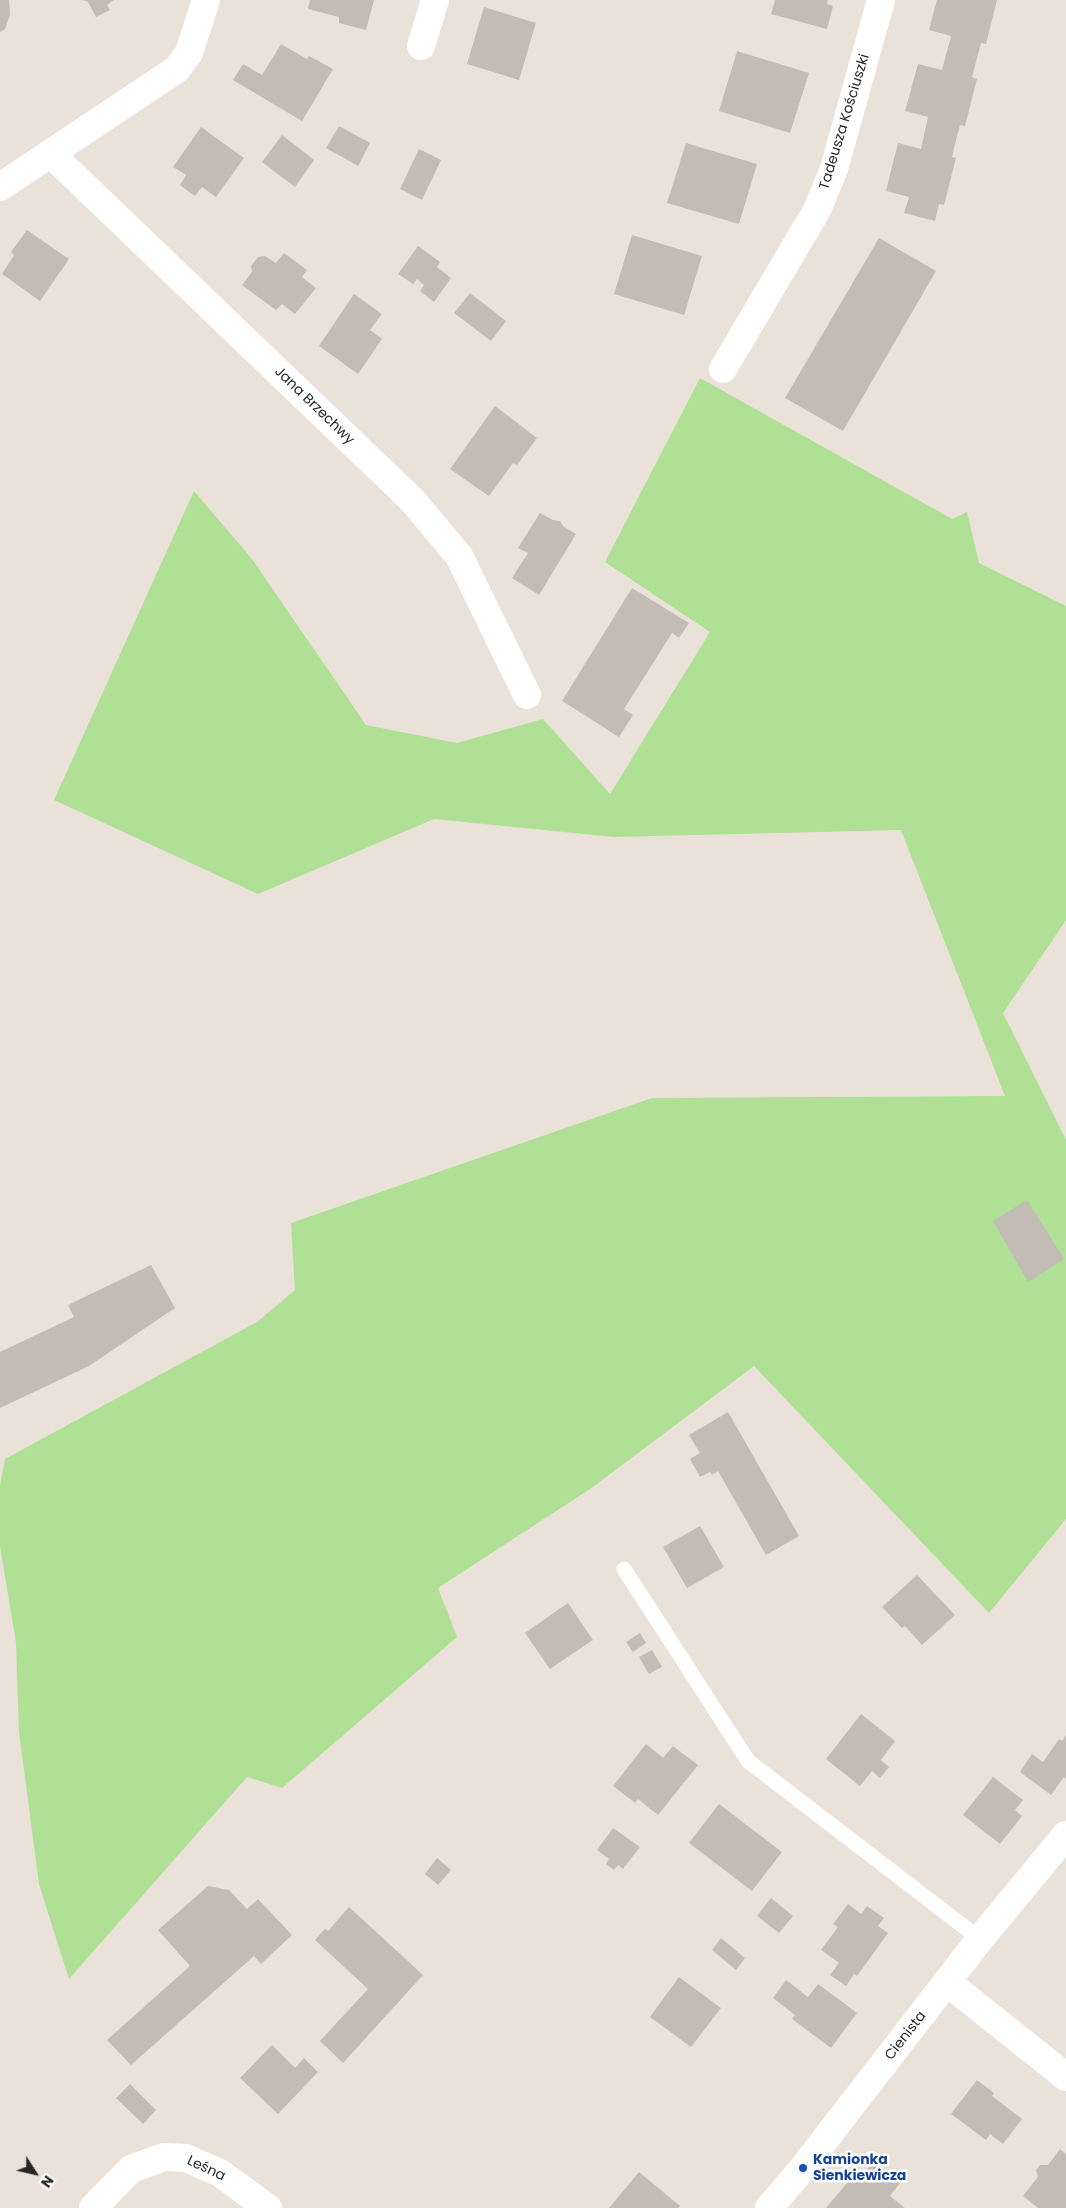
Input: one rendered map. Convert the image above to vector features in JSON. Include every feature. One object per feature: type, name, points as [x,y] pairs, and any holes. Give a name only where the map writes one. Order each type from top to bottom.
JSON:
[{"type":"street","points":[[0,187],[177,70],[189,53],[206,0]]},
{"type":"street","points":[[421,46],[435,0]]},
{"type":"street","name":"Tadeusza Kościuszki","points":[[723,369],[817,210],[834,169],[881,0]]},
{"type":"street","name":"Jana Brzechwy","points":[[51,154],[412,500],[459,556],[527,695]]},
{"type":"street","name":"Cienista","points":[[769,2208],[803,2168],[980,1939],[1066,1834]]},
{"type":"street","points":[[947,1982],[1066,2077]]},
{"type":"street","name":"Leśna","points":[[93,2208],[131,2169],[164,2157],[186,2158],[220,2173],[268,2208]]},
{"type":"lane","points":[[624,1569],[748,1761],[980,1939]]},
{"type":"green space","points":[[700,378],[952,519],[967,512],[979,563],[1066,606],[1066,920],[1003,1013],[1066,1140],[1066,1519],[989,1613],[754,1366],[590,1489],[438,1588],[457,1637],[282,1788],[247,1777],[69,1979],[39,1884],[19,1732],[16,1643],[0,1546],[0,1485],[5,1459],[257,1322],[295,1290],[291,1223],[652,1098],[1005,1096],[901,830],[614,837],[434,819],[258,894],[54,800],[194,491],[252,559],[366,725],[457,743],[543,719],[610,794],[710,632],[605,562]]},
{"type":"building","points":[[0,0],[9,0],[10,15],[5,29],[0,32]]},
{"type":"building","points":[[82,0],[114,0],[107,5],[110,10],[96,17],[88,2]]},
{"type":"building","points":[[310,0],[374,0],[366,30],[339,23],[339,17],[308,9]]},
{"type":"building","points":[[775,0],[828,0],[827,4],[833,6],[827,29],[771,14]]},
{"type":"building","points":[[937,0],[997,0],[986,44],[981,43],[972,77],[977,79],[965,126],[960,125],[956,140],[952,157],[956,158],[944,205],[939,204],[935,221],[904,213],[909,197],[886,191],[898,143],[921,149],[928,117],[905,111],[918,64],[942,70],[951,36],[929,30]]},
{"type":"building","points":[[484,7],[536,23],[519,80],[467,64]]},
{"type":"building","points":[[281,44],[307,59],[309,56],[333,69],[302,121],[233,80],[243,64],[262,75]]},
{"type":"building","points":[[737,51],[809,73],[790,133],[719,111]]},
{"type":"building","points":[[339,126],[370,143],[358,166],[326,148]]},
{"type":"building","points":[[201,127],[244,158],[216,197],[202,187],[195,196],[180,185],[186,175],[173,167]]},
{"type":"building","points":[[282,135],[314,160],[295,187],[262,162]]},
{"type":"building","points":[[686,143],[757,164],[739,224],[667,203]]},
{"type":"building","points":[[419,149],[441,160],[422,200],[400,189]]},
{"type":"building","points":[[27,230],[69,259],[40,301],[2,274],[14,255],[11,252]]},
{"type":"building","points":[[632,235],[702,256],[684,315],[614,294]]},
{"type":"building","points":[[879,238],[936,271],[843,431],[785,398]]},
{"type":"building","points":[[418,246],[440,262],[437,267],[451,278],[434,302],[420,291],[424,285],[417,279],[413,284],[398,274]]},
{"type":"building","points":[[284,253],[307,270],[302,277],[316,288],[295,314],[282,304],[276,310],[242,285],[252,272],[251,266],[258,257],[265,256],[276,263]]},
{"type":"building","points":[[470,293],[506,321],[491,341],[454,313]]},
{"type":"building","points":[[354,294],[382,314],[370,330],[382,339],[358,374],[319,346]]},
{"type":"building","points":[[495,406],[537,438],[517,465],[513,463],[489,496],[450,469]]},
{"type":"building","points":[[540,513],[553,520],[560,521],[564,527],[576,534],[539,595],[512,578],[528,553],[518,548]]},
{"type":"building","points":[[632,588],[689,623],[679,638],[672,633],[624,709],[633,715],[619,737],[562,701]]},
{"type":"building","points":[[1027,1200],[1064,1259],[1028,1282],[993,1221]]},
{"type":"building","points":[[151,1265],[175,1308],[89,1366],[0,1408],[0,1352],[74,1317],[68,1305]]},
{"type":"building","points":[[728,1412],[799,1536],[766,1555],[718,1471],[712,1475],[710,1472],[700,1477],[690,1459],[700,1453],[689,1435]]},
{"type":"building","points":[[700,1526],[724,1567],[687,1588],[663,1547]]},
{"type":"building","points":[[917,1575],[955,1615],[922,1645],[905,1626],[902,1628],[882,1607]]},
{"type":"building","points":[[568,1603],[593,1640],[550,1669],[525,1633]]},
{"type":"building","points":[[640,1633],[646,1643],[633,1652],[626,1642]]},
{"type":"building","points":[[652,1650],[662,1667],[649,1674],[639,1657]]},
{"type":"building","points":[[861,1714],[895,1741],[881,1760],[889,1767],[880,1778],[872,1771],[860,1786],[826,1759]]},
{"type":"building","points":[[1066,1735],[1066,1779],[1064,1777],[1051,1795],[1020,1772],[1032,1754],[1043,1762],[1059,1739],[1062,1741]]},
{"type":"building","points":[[646,1744],[663,1758],[673,1746],[698,1765],[658,1815],[638,1799],[635,1803],[613,1786]]},
{"type":"building","points":[[993,1777],[1023,1800],[1015,1810],[1022,1816],[1000,1844],[963,1815]]},
{"type":"building","points":[[719,1804],[782,1852],[752,1891],[689,1843]]},
{"type":"building","points":[[613,1828],[640,1847],[623,1869],[618,1865],[614,1870],[606,1864],[609,1859],[597,1850]]},
{"type":"building","points":[[437,1858],[451,1870],[438,1885],[425,1874]]},
{"type":"building","points":[[208,1886],[229,1890],[247,1909],[258,1899],[292,1935],[261,1964],[254,1956],[131,2065],[107,2040],[190,1966],[158,1930]]},
{"type":"building","points":[[771,1898],[793,1916],[779,1933],[757,1916]]},
{"type":"building","points":[[848,1904],[861,1914],[867,1906],[884,1918],[878,1926],[888,1933],[857,1976],[854,1974],[846,1986],[830,1975],[839,1963],[821,1950],[838,1927],[833,1924]]},
{"type":"building","points":[[349,1907],[423,1975],[343,2063],[320,2041],[368,1989],[315,1940],[325,1929],[328,1931]]},
{"type":"building","points":[[721,1938],[745,1958],[736,1970],[712,1950]]},
{"type":"building","points":[[679,1977],[721,2008],[691,2047],[650,2017]]},
{"type":"building","points":[[786,1980],[808,1997],[818,1984],[857,2013],[831,2048],[792,2019],[795,2015],[773,1998]]},
{"type":"building","points":[[272,2045],[295,2068],[304,2058],[318,2072],[278,2114],[240,2078]]},
{"type":"building","points":[[977,2080],[994,2093],[992,2096],[1022,2119],[1003,2144],[990,2134],[986,2140],[951,2114]]},
{"type":"building","points":[[130,2084],[156,2110],[143,2124],[116,2098]]},
{"type":"building","points":[[1060,2149],[1066,2154],[1066,2208],[1038,2208],[1023,2196],[1038,2177],[1036,2170],[1040,2165],[1048,2165]]},
{"type":"building","points":[[874,2161],[900,2183],[890,2196],[905,2208],[826,2208],[858,2170],[863,2174]]},
{"type":"building","points":[[639,2172],[680,2206],[678,2208],[609,2208]]},
{"type":"place","name":"Kamionka Sienkiewicza","points":[[803,2168]]}]
